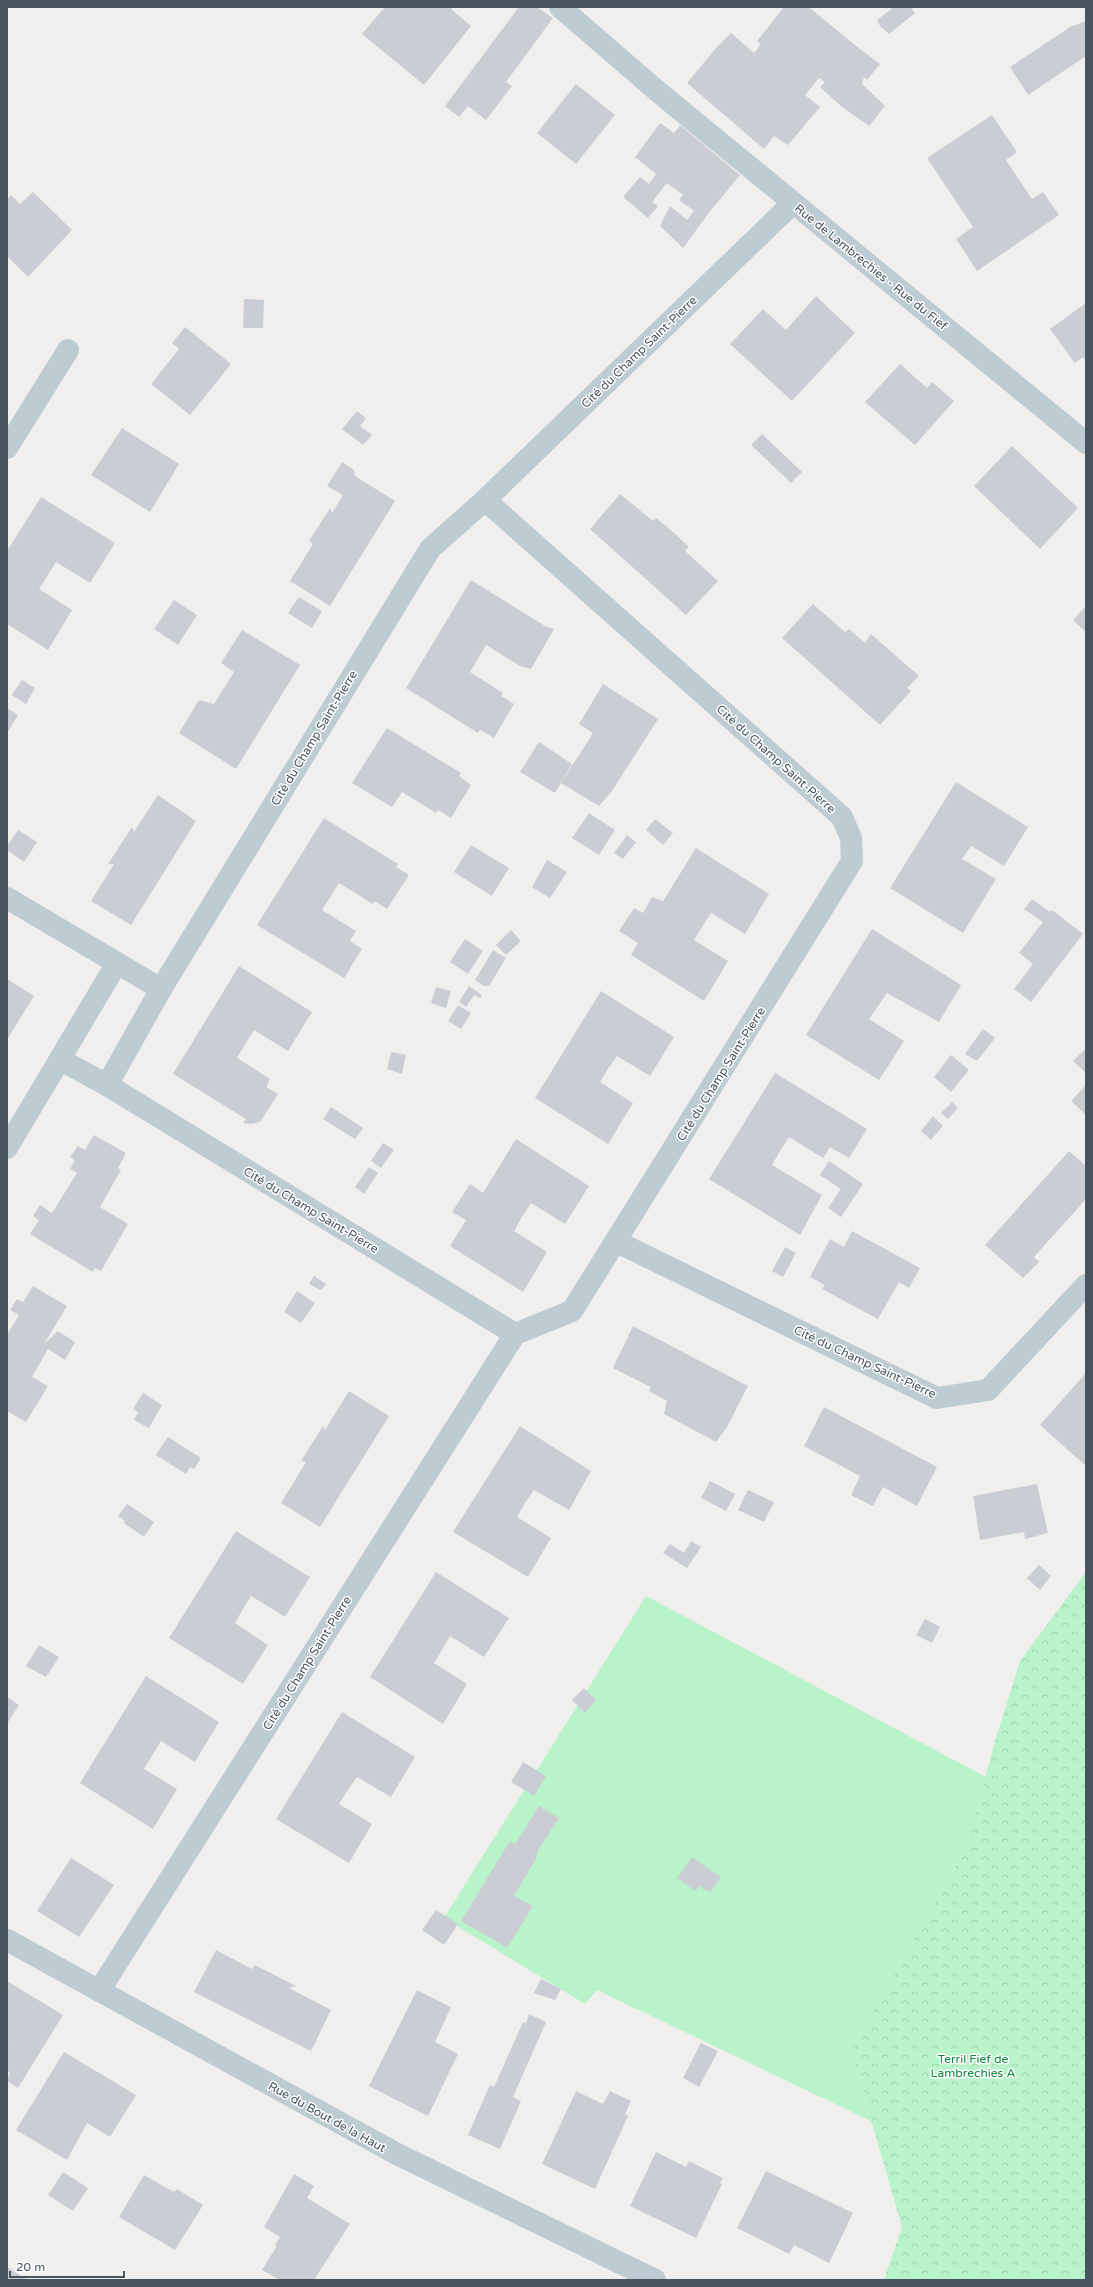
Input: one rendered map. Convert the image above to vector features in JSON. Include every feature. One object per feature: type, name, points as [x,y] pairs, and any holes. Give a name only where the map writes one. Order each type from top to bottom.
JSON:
[{"type":"street","name":"Rue de Lambrechies - Rue du Fief","points":[[560,7],[656,90],[1086,443]]},
{"type":"street","name":"Cité du Champ Saint-Pierre","points":[[107,1085],[161,989],[430,549],[485,500],[793,203]]},
{"type":"street","points":[[7,448],[68,350]]},
{"type":"street","name":"Cité du Champ Saint-Pierre","points":[[99,1991],[516,1334],[572,1311],[617,1242],[852,861],[851,838],[842,817],[485,500]]},
{"type":"street","points":[[7,898],[161,989]]},
{"type":"street","points":[[7,1148],[117,964]]},
{"type":"street","name":"Cité du Champ Saint-Pierre","points":[[61,1060],[107,1085],[516,1334]]},
{"type":"street","name":"Cité du Champ Saint-Pierre","points":[[617,1242],[937,1398],[988,1390],[1086,1285]]},
{"type":"street","name":"Rue du Bout de la Haut","points":[[7,1940],[395,2153],[654,2280]]},
{"type":"green space","name":"Terril Fief de Lambrechies A","points":[[1086,1572],[1086,2280],[884,2280],[902,2227],[851,2051],[967,1845],[996,1738],[1020,1661]]},
{"type":"green space","points":[[646,1596],[986,1777],[967,1845],[851,2051],[871,2121],[597,1990],[585,2004],[444,1918]]},
{"type":"building","points":[[385,7],[453,7],[451,9],[471,26],[424,85],[362,34]]},
{"type":"building","points":[[519,7],[537,7],[553,18],[506,82],[512,86],[486,120],[468,106],[459,117],[445,106]]},
{"type":"building","points":[[784,7],[811,7],[810,8],[880,64],[867,80],[864,77],[862,84],[885,106],[869,126],[842,107],[820,87],[825,82],[819,78],[805,95],[820,107],[788,145],[774,136],[764,149],[687,83],[716,48],[731,33],[754,53],[761,44],[757,41]]},
{"type":"building","points":[[894,7],[910,7],[915,13],[889,34],[880,26],[877,20]]},
{"type":"building","points":[[1086,21],[1086,56],[1028,95],[1010,67],[1070,27]]},
{"type":"building","points":[[576,84],[615,115],[576,164],[537,133]]},
{"type":"building","points":[[992,115],[1017,152],[1006,160],[1032,199],[1043,192],[1059,215],[977,271],[956,239],[973,227],[927,158]]},
{"type":"building","points":[[660,123],[674,133],[680,125],[740,175],[708,214],[683,248],[660,226],[670,206],[687,220],[694,211],[679,200],[683,195],[667,183],[652,202],[658,206],[648,218],[623,197],[640,177],[649,184],[656,174],[635,157]]},
{"type":"building","points":[[33,192],[72,230],[28,277],[7,256],[7,200],[11,195],[20,204]]},
{"type":"building","points":[[816,296],[855,333],[792,401],[730,344],[763,309],[786,330]]},
{"type":"building","points":[[244,299],[264,300],[263,328],[243,328]]},
{"type":"building","points":[[1086,303],[1086,362],[1083,357],[1075,363],[1050,329]]},
{"type":"building","points":[[185,327],[231,364],[190,415],[151,384],[179,349],[172,343]]},
{"type":"building","points":[[900,364],[927,388],[932,382],[954,401],[915,445],[865,402]]},
{"type":"building","points":[[357,411],[366,418],[360,426],[372,435],[363,445],[342,429]]},
{"type":"building","points":[[122,428],[179,464],[150,512],[91,475]]},
{"type":"building","points":[[762,434],[802,472],[791,483],[751,445]]},
{"type":"building","points":[[1012,446],[1078,508],[1040,549],[974,486]]},
{"type":"building","points":[[342,462],[354,470],[355,476],[395,501],[330,606],[290,581],[313,544],[309,541],[330,508],[332,513],[343,495],[327,486]]},
{"type":"building","points":[[620,494],[653,521],[656,518],[673,532],[689,547],[685,551],[718,581],[686,615],[590,529]]},
{"type":"building","points":[[41,497],[115,543],[90,583],[56,562],[39,589],[72,610],[48,650],[7,624],[7,551]]},
{"type":"building","points":[[471,580],[545,626],[554,629],[531,669],[520,666],[486,645],[470,672],[503,693],[501,696],[514,704],[494,738],[480,730],[478,733],[406,688]]},
{"type":"building","points":[[299,597],[322,611],[312,628],[288,613]]},
{"type":"building","points":[[174,600],[197,615],[178,645],[154,629]]},
{"type":"building","points":[[813,604],[845,632],[849,629],[865,643],[871,634],[919,676],[907,688],[911,691],[880,725],[782,638]]},
{"type":"building","points":[[1086,606],[1086,632],[1073,620]]},
{"type":"building","points":[[242,630],[300,665],[236,769],[179,733],[199,700],[214,704],[234,672],[221,663]]},
{"type":"building","points":[[22,680],[35,688],[26,704],[12,695]]},
{"type":"building","points":[[603,684],[658,719],[612,791],[599,806],[561,783],[593,733],[579,724]]},
{"type":"building","points":[[7,708],[18,715],[7,733]]},
{"type":"building","points":[[387,728],[461,773],[459,776],[471,785],[451,818],[438,810],[436,813],[402,792],[392,807],[352,783]]},
{"type":"building","points":[[539,742],[572,764],[555,793],[520,772]]},
{"type":"building","points":[[956,782],[1028,827],[1004,866],[971,846],[962,859],[996,879],[963,933],[890,888]]},
{"type":"building","points":[[158,795],[196,821],[131,925],[91,901],[114,864],[108,864],[132,827],[134,832]]},
{"type":"building","points":[[589,813],[615,830],[599,855],[572,838]]},
{"type":"building","points":[[324,818],[398,864],[396,867],[409,875],[387,909],[375,901],[373,904],[339,883],[322,910],[356,931],[350,941],[362,949],[344,978],[257,925]]},
{"type":"building","points":[[655,819],[673,833],[663,845],[646,830]]},
{"type":"building","points":[[18,830],[37,842],[24,862],[7,850],[7,846]]},
{"type":"building","points":[[627,835],[636,842],[623,859],[614,853]]},
{"type":"building","points":[[471,845],[509,868],[492,896],[454,872]]},
{"type":"building","points":[[696,848],[769,894],[745,934],[711,913],[694,940],[728,961],[704,1001],[631,955],[638,943],[619,931],[634,908],[643,913],[652,897],[663,901]]},
{"type":"building","points":[[547,860],[567,872],[550,898],[532,887]]},
{"type":"building","points":[[1032,899],[1050,912],[1052,910],[1083,934],[1031,1002],[1014,989],[1033,964],[1019,953],[1043,922],[1024,909]]},
{"type":"building","points":[[872,929],[961,985],[939,1022],[887,993],[869,1019],[904,1041],[879,1080],[806,1035]]},
{"type":"building","points":[[511,930],[521,941],[506,955],[496,945]]},
{"type":"building","points":[[465,939],[483,951],[468,974],[450,962]]},
{"type":"building","points":[[493,950],[506,958],[489,986],[484,986],[475,980]]},
{"type":"building","points":[[239,966],[312,1012],[288,1051],[254,1030],[237,1058],[270,1079],[266,1087],[278,1094],[260,1122],[251,1124],[243,1123],[246,1119],[173,1074]]},
{"type":"building","points":[[7,979],[34,996],[8,1038],[7,1037]]},
{"type":"building","points":[[469,986],[482,995],[480,998],[474,995],[466,1007],[459,1002]]},
{"type":"building","points":[[436,987],[451,991],[446,1008],[431,1003]]},
{"type":"building","points":[[601,991],[674,1037],[650,1076],[617,1056],[608,1069],[600,1082],[633,1103],[608,1144],[535,1098]]},
{"type":"building","points":[[458,1005],[471,1013],[461,1029],[448,1021]]},
{"type":"building","points":[[983,1029],[995,1038],[977,1061],[965,1054]]},
{"type":"building","points":[[1086,1048],[1086,1073],[1073,1061]]},
{"type":"building","points":[[391,1052],[406,1055],[402,1074],[387,1069]]},
{"type":"building","points":[[951,1055],[969,1070],[951,1092],[934,1077]]},
{"type":"building","points":[[775,1073],[867,1129],[849,1158],[830,1147],[823,1158],[789,1137],[780,1151],[772,1165],[822,1195],[800,1235],[709,1179]]},
{"type":"building","points":[[1086,1085],[1086,1115],[1071,1101]]},
{"type":"building","points":[[952,1102],[958,1108],[948,1119],[941,1113]]},
{"type":"building","points":[[331,1107],[363,1128],[355,1139],[323,1119]]},
{"type":"building","points":[[933,1116],[943,1126],[931,1140],[921,1131]]},
{"type":"building","points":[[94,1135],[126,1153],[118,1168],[121,1170],[100,1207],[128,1224],[101,1271],[95,1268],[93,1272],[30,1234],[39,1220],[33,1216],[40,1205],[52,1213],[77,1173],[70,1169],[75,1160],[70,1157],[78,1146],[85,1150]]},
{"type":"building","points":[[516,1139],[589,1186],[565,1224],[531,1203],[522,1217],[514,1231],[547,1252],[523,1292],[450,1246],[466,1220],[452,1212],[470,1184],[483,1193]]},
{"type":"building","points":[[383,1143],[394,1150],[381,1168],[371,1161]]},
{"type":"building","points":[[1069,1151],[1086,1166],[1086,1199],[1034,1257],[1039,1262],[1023,1278],[985,1245]]},
{"type":"building","points":[[829,1161],[863,1184],[841,1217],[828,1208],[841,1189],[820,1175]]},
{"type":"building","points":[[369,1167],[378,1173],[364,1194],[355,1187]]},
{"type":"building","points":[[852,1231],[920,1268],[909,1288],[899,1282],[878,1319],[822,1289],[825,1285],[810,1277],[830,1239],[844,1247]]},
{"type":"building","points":[[785,1247],[796,1253],[783,1277],[772,1271]]},
{"type":"building","points":[[314,1276],[326,1284],[321,1290],[309,1284]]},
{"type":"building","points":[[33,1286],[67,1306],[44,1344],[58,1331],[75,1342],[65,1360],[48,1349],[32,1377],[48,1386],[26,1422],[7,1411],[7,1335],[19,1315],[10,1310],[17,1299],[23,1302]]},
{"type":"building","points":[[297,1291],[315,1303],[301,1323],[284,1312]]},
{"type":"building","points":[[633,1326],[748,1386],[727,1427],[716,1442],[664,1414],[667,1401],[649,1391],[651,1387],[613,1368]]},
{"type":"building","points":[[1086,1373],[1086,1466],[1040,1425]]},
{"type":"building","points":[[349,1391],[389,1416],[320,1527],[281,1503],[306,1462],[301,1461],[323,1426],[325,1430]]},
{"type":"building","points":[[143,1393],[162,1405],[149,1428],[134,1420],[138,1412],[133,1409]]},
{"type":"building","points":[[824,1407],[937,1467],[917,1506],[883,1487],[873,1506],[851,1495],[860,1476],[804,1446]]},
{"type":"building","points":[[520,1426],[591,1471],[569,1510],[534,1490],[525,1503],[517,1517],[551,1538],[528,1577],[453,1532]]},
{"type":"building","points":[[168,1437],[201,1458],[194,1469],[190,1467],[186,1474],[156,1455]]},
{"type":"building","points":[[710,1481],[735,1494],[726,1511],[701,1498]]},
{"type":"building","points":[[1037,1484],[1048,1533],[1025,1539],[1024,1532],[980,1540],[973,1496]]},
{"type":"building","points":[[748,1490],[774,1502],[764,1522],[738,1510]]},
{"type":"building","points":[[127,1504],[154,1522],[144,1537],[124,1523],[125,1521],[118,1516]]},
{"type":"building","points":[[236,1531],[310,1577],[285,1617],[251,1596],[235,1623],[268,1645],[243,1684],[169,1638]]},
{"type":"building","points":[[691,1541],[701,1547],[687,1568],[663,1553],[670,1544],[684,1553]]},
{"type":"building","points":[[1039,1565],[1051,1576],[1040,1590],[1027,1578]]},
{"type":"building","points":[[436,1572],[509,1618],[484,1657],[450,1636],[434,1663],[467,1684],[443,1724],[370,1677]]},
{"type":"building","points":[[925,1619],[940,1627],[932,1643],[916,1635]]},
{"type":"building","points":[[39,1645],[59,1657],[46,1677],[26,1666]]},
{"type":"building","points":[[146,1676],[219,1722],[195,1762],[161,1741],[144,1769],[177,1789],[153,1829],[80,1783]]},
{"type":"building","points":[[584,1688],[596,1700],[585,1713],[572,1700]]},
{"type":"building","points":[[7,1697],[19,1705],[7,1724]]},
{"type":"building","points":[[342,1712],[415,1757],[391,1797],[357,1777],[339,1804],[372,1824],[349,1863],[276,1819]]},
{"type":"building","points":[[523,1762],[546,1776],[534,1796],[511,1782]]},
{"type":"building","points":[[539,1806],[559,1818],[537,1852],[537,1857],[514,1896],[533,1906],[507,1948],[461,1921],[510,1841],[515,1844]]},
{"type":"building","points":[[692,1857],[721,1877],[710,1893],[699,1886],[695,1891],[677,1878]]},
{"type":"building","points":[[71,1858],[114,1885],[79,1937],[37,1911]]},
{"type":"building","points":[[436,1910],[458,1924],[444,1945],[422,1930]]},
{"type":"building","points":[[216,1950],[252,1969],[255,1965],[296,1986],[289,1988],[331,2010],[311,2051],[194,1992]]},
{"type":"building","points":[[541,1979],[561,1989],[555,2000],[534,1993]]},
{"type":"building","points":[[7,1981],[63,2015],[18,2088],[7,2081],[10,2073],[7,2071],[7,2048],[9,2045],[7,2044]]},
{"type":"building","points":[[417,1990],[451,2007],[435,2042],[458,2054],[428,2116],[369,2086]]},
{"type":"building","points":[[529,2014],[546,2022],[513,2097],[521,2101],[500,2149],[468,2135],[490,2085],[494,2087],[523,2022],[526,2023]]},
{"type":"building","points":[[701,2043],[718,2051],[699,2087],[683,2078]]},
{"type":"building","points":[[64,2052],[136,2095],[110,2137],[87,2123],[67,2160],[16,2130]]},
{"type":"building","points":[[576,2091],[603,2104],[610,2091],[631,2101],[625,2114],[628,2116],[595,2189],[542,2164]]},
{"type":"building","points":[[656,2152],[686,2167],[689,2161],[723,2178],[720,2183],[722,2184],[696,2238],[630,2206]]},
{"type":"building","points":[[766,2171],[853,2213],[829,2263],[794,2245],[789,2254],[737,2228]]},
{"type":"building","points":[[63,2172],[88,2188],[73,2211],[48,2195]]},
{"type":"building","points":[[294,2174],[314,2186],[307,2198],[350,2224],[314,2280],[280,2280],[262,2270],[277,2246],[275,2245],[280,2237],[264,2227]]},
{"type":"building","points":[[144,2175],[174,2192],[177,2189],[203,2205],[175,2250],[119,2217]]},
{"type":"building","points":[[7,2267],[28,2280],[7,2280]]}]
